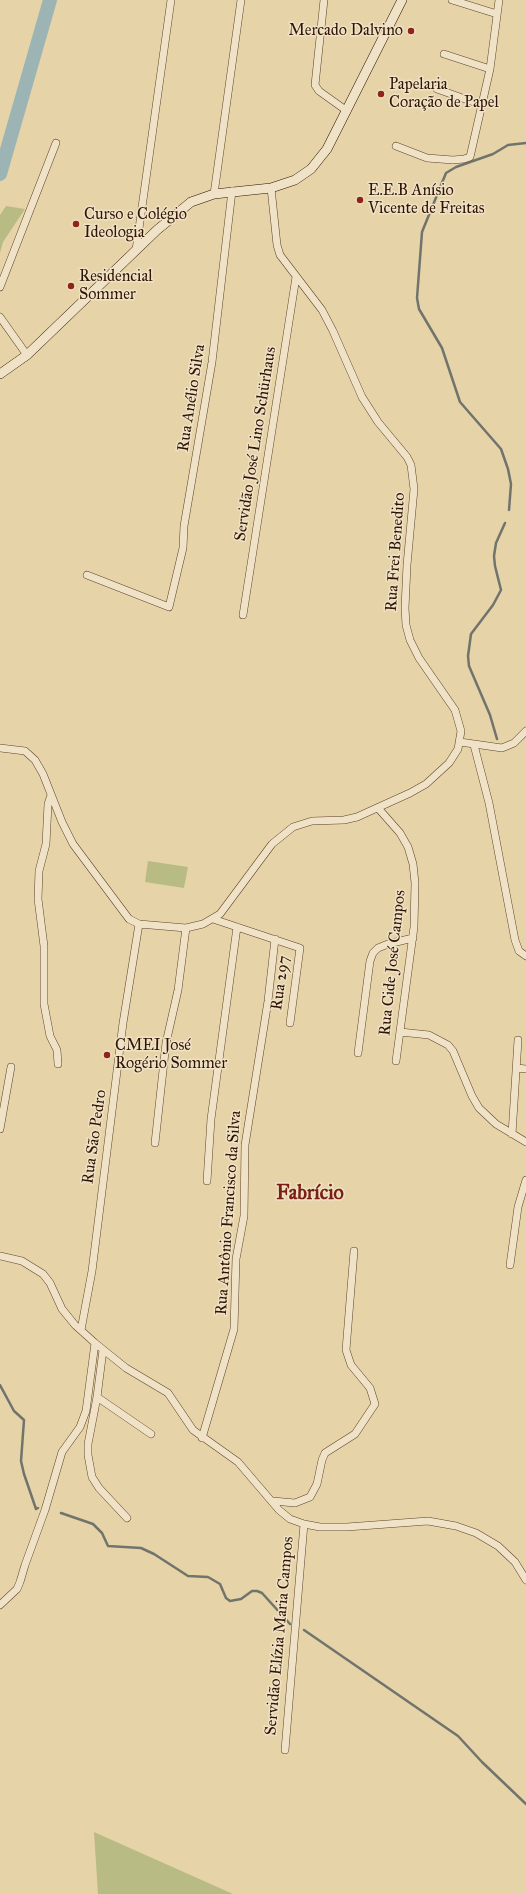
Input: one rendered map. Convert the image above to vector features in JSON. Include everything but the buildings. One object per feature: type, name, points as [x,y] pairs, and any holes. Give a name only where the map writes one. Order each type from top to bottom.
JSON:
[{"type":"main road","points":[[0,374],[27,354],[136,250],[187,205],[196,200],[214,194],[271,188],[295,180],[314,166],[327,149],[402,0]]},
{"type":"street","points":[[136,250],[171,0]]},
{"type":"street","points":[[214,194],[241,0]]},
{"type":"street","points":[[324,0],[315,85],[319,91],[347,111]]},
{"type":"street","points":[[452,0],[497,14]]},
{"type":"street","points":[[396,146],[424,157],[452,160],[470,157],[490,69],[499,0]]},
{"type":"street","points":[[444,54],[490,69]]},
{"type":"street","points":[[438,89],[482,105]]},
{"type":"street","points":[[0,287],[56,143]]},
{"type":"street","name":"Rua Frei Benedito","points":[[271,188],[277,245],[280,255],[316,301],[328,320],[357,386],[370,410],[411,465],[414,489],[407,564],[405,608],[406,625],[410,640],[419,658],[455,710],[461,731],[460,742]]},
{"type":"street","name":"Rua Anélio Silva","points":[[87,575],[169,607],[183,548],[184,526],[212,362],[232,191]]},
{"type":"street","name":"Servidão José Lino Schürhaus","points":[[243,615],[296,277]]},
{"type":"street","points":[[0,317],[27,354]]},
{"type":"street","points":[[0,748],[17,749],[28,753],[35,760],[43,774],[73,844],[122,912],[129,919],[139,924],[186,928],[203,924],[213,919],[225,909],[272,844],[287,831],[306,822],[320,820],[348,820],[410,793],[426,784],[454,756],[460,742],[495,748],[508,746],[519,739],[526,731]]},
{"type":"street","points":[[474,745],[490,803],[515,940],[519,951],[526,956]]},
{"type":"street","points":[[51,794],[48,804],[46,844],[39,871],[38,899],[44,946],[44,1004],[50,1036],[57,1050],[58,1064]]},
{"type":"street","name":"Rua Cide José Campos","points":[[378,808],[403,838],[412,858],[416,897],[413,938],[396,1061]]},
{"type":"street","points":[[213,919],[275,939]]},
{"type":"street","name":"Rua São Pedro","points":[[81,1330],[92,1271],[123,1023],[139,924]]},
{"type":"street","points":[[207,1181],[211,1119],[237,927]]},
{"type":"street","points":[[155,1143],[166,1043],[178,990],[186,928]]},
{"type":"street","points":[[358,1053],[370,961],[373,953],[378,948],[388,944],[413,938]]},
{"type":"street","name":"Rua 297","points":[[275,939],[300,948],[290,1023]]},
{"type":"street","name":"Rua Antônio Francisco da Silva","points":[[202,1438],[234,1329],[236,1259],[244,1216],[245,1145],[268,1001],[275,939]]},
{"type":"street","points":[[400,1032],[429,1035],[448,1045],[453,1051],[472,1096],[479,1108],[496,1124],[526,1142]]},
{"type":"street","points":[[512,1134],[518,1040]]},
{"type":"street","points":[[0,1128],[11,1067]]},
{"type":"street","points":[[516,1068],[526,1069]]},
{"type":"street","points":[[510,1265],[518,1207],[526,1180]]},
{"type":"street","points":[[273,1501],[295,1503],[310,1497],[317,1484],[325,1453],[354,1434],[375,1404],[370,1388],[351,1365],[346,1350],[354,1251]]},
{"type":"street","points":[[0,1256],[25,1263],[43,1274],[50,1282],[64,1312],[94,1343],[126,1368],[168,1393],[189,1425],[202,1438],[221,1448],[238,1462],[286,1516],[304,1524],[320,1527],[347,1527],[428,1521],[456,1526],[476,1533],[498,1546],[514,1562],[526,1580]]},
{"type":"street","points":[[0,1605],[17,1589],[45,1510],[62,1452],[80,1427],[86,1411],[94,1343]]},
{"type":"street","points":[[103,1350],[97,1397],[88,1444],[92,1477],[99,1488],[127,1518]]},
{"type":"street","points":[[97,1397],[151,1434]]},
{"type":"street","name":"Servidão Elízia Maria Campos","points":[[285,1750],[304,1524]]},
{"type":"green space","points":[[6,206],[25,209],[3,242],[0,253],[0,215]]},
{"type":"green space","points":[[148,861],[188,867],[184,888],[145,882]]},
{"type":"green space","points":[[94,1832],[233,1894],[98,1894]]},
{"type":"waterway","points":[[0,174],[50,0]]},
{"type":"waterway","points":[[509,510],[511,484],[508,469],[501,449],[460,402],[442,348],[419,309],[417,298],[422,232],[446,173],[456,167],[493,154],[508,145],[526,143]]},
{"type":"waterway","points":[[497,739],[490,715],[469,666],[468,656],[471,634],[493,605],[501,590],[494,556],[496,543],[505,523]]},
{"type":"waterway","points":[[0,1385],[14,1411],[24,1420],[21,1461],[36,1509],[38,1508]]},
{"type":"waterway","points":[[61,1513],[93,1524],[102,1533],[108,1546],[141,1548],[154,1554],[188,1576],[208,1577],[220,1584],[226,1598],[230,1601],[241,1599],[252,1591],[262,1593],[290,1624]]},
{"type":"waterway","points":[[304,1630],[458,1736],[482,1762],[526,1804]]},
{"type":"place","name":"Mercado Dalvino","points":[[411,31]]},
{"type":"place","name":"Papelaria Coração de Papel","points":[[381,94]]},
{"type":"place","name":"E.E.B Anísio Vicente de Freitas","points":[[360,200]]},
{"type":"place","name":"Curso e Colégio Ideologia","points":[[76,224]]},
{"type":"place","name":"Residencial Sommer","points":[[71,286]]},
{"type":"place","name":"CMEI José Rogério Sommer","points":[[107,1055]]},
{"type":"district","name":"Fabrício","points":[[310,1194]]}]
